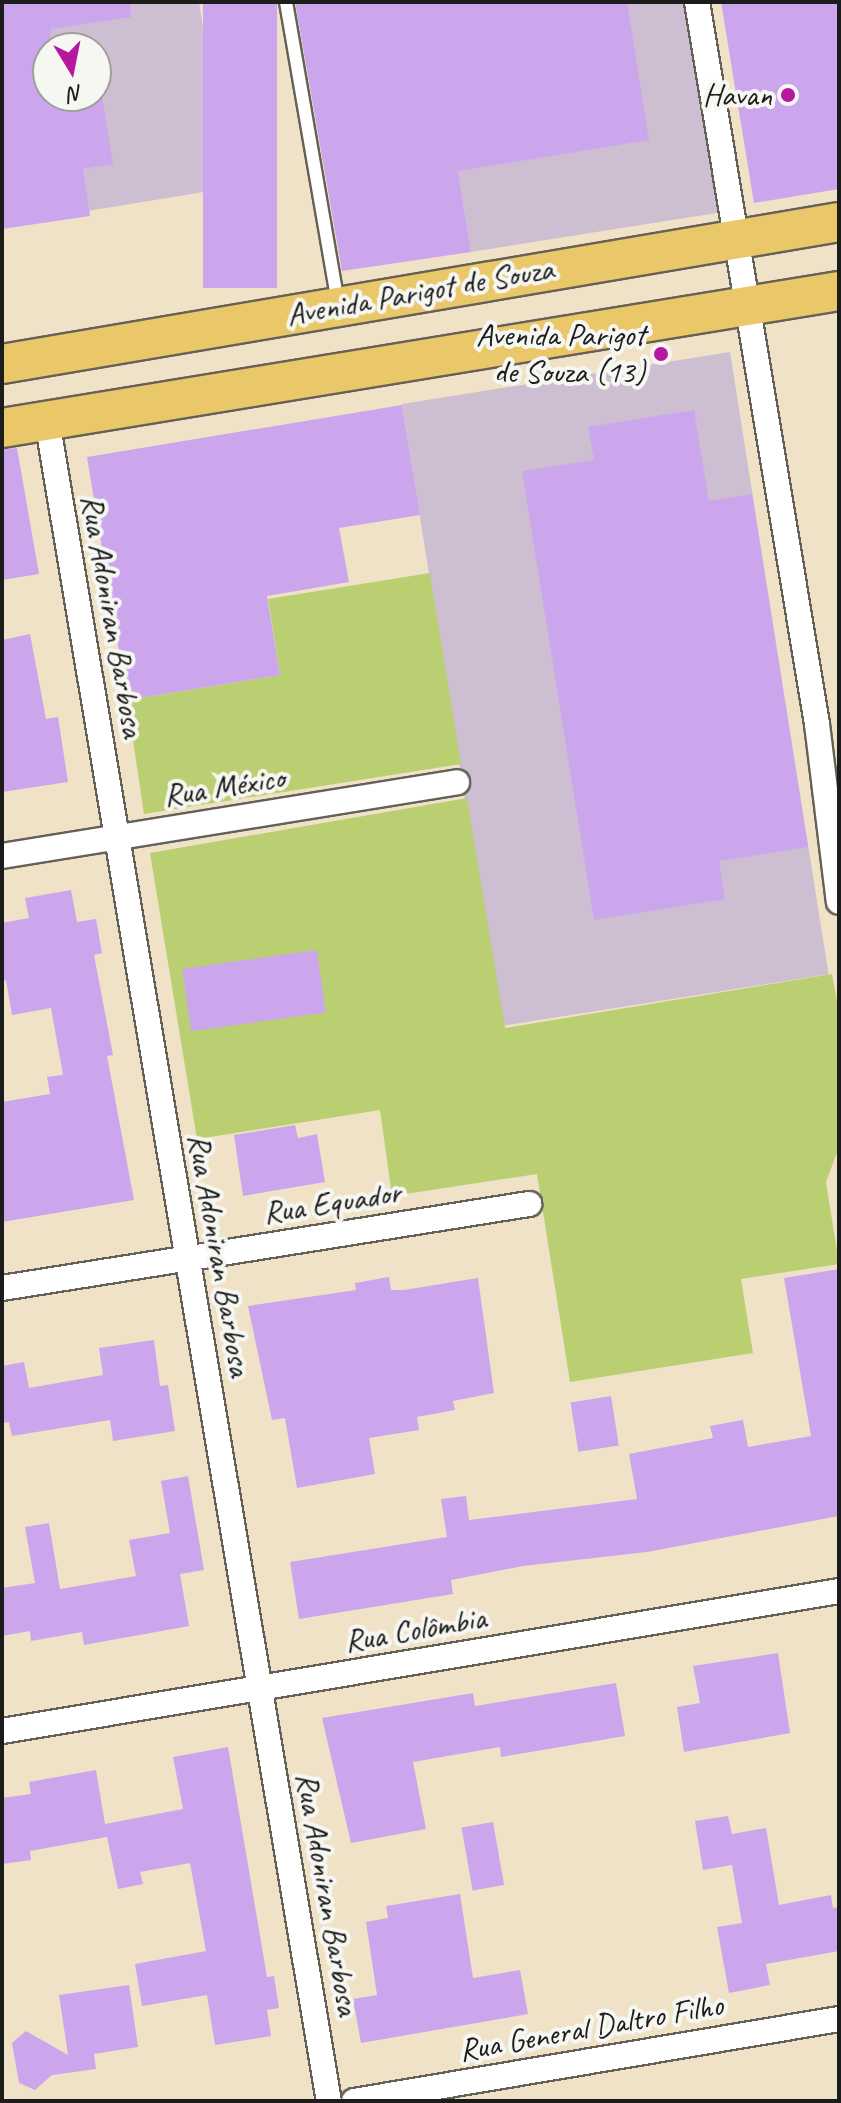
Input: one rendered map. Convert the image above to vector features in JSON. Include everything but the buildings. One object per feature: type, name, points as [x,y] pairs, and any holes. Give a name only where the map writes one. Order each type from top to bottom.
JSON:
[{"type":"main road","name":"Avenida Parigot de Souza","points":[[2,364],[839,222]]},
{"type":"main road","name":"Avenida Parigot de Souza","points":[[2,428],[839,291]]},
{"type":"street","points":[[697,2],[744,306],[828,722],[839,902]]},
{"type":"street","name":"Rua Adoniran Barbosa","points":[[47,420],[329,2101]]},
{"type":"street","name":"Rua México","points":[[2,856],[457,782]]},
{"type":"street","name":"Rua Equador","points":[[2,1288],[529,1204]]},
{"type":"street","name":"Rua Colômbia","points":[[2,1731],[839,1591]]},
{"type":"street","name":"Rua General Daltro Filho","points":[[354,2101],[839,2019]]},
{"type":"lane","points":[[286,2],[338,306]]},
{"type":"shaded area","points":[[2,2],[199,2],[228,188],[2,225]]},
{"type":"shaded area","points":[[431,2],[695,2],[729,211],[471,252]]},
{"type":"shaded area","points":[[730,352],[829,974],[501,1026],[402,404]]},
{"type":"green space","points":[[430,573],[461,764],[144,814],[127,700],[280,675],[268,599]]},
{"type":"green space","points":[[467,798],[505,1028],[832,974],[839,1013],[839,1147],[826,1182],[839,1264],[741,1279],[753,1353],[570,1382],[537,1174],[392,1196],[380,1110],[197,1139],[150,853]]},
{"type":"place","name":"Havan","points":[[788,95]]},
{"type":"place","name":"Avenida Parigot de Souza (13)","points":[[661,354]]}]
